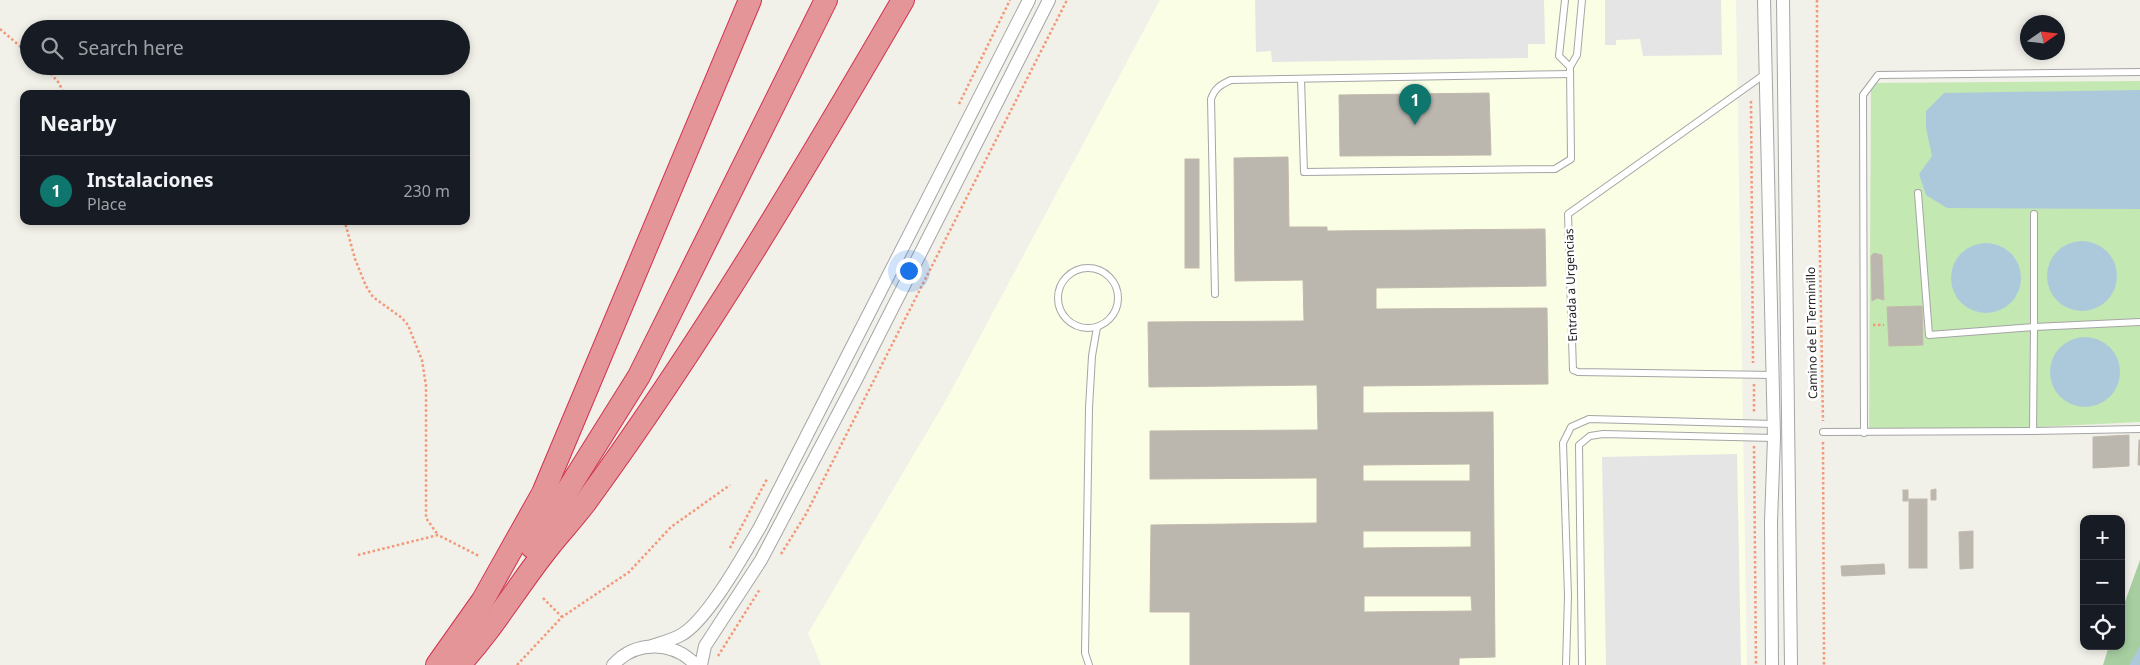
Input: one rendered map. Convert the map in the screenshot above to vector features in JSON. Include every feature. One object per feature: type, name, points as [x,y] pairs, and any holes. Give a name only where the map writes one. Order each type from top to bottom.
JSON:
[{"type":"highway","points":[[437,665],[483,600],[543,493],[750,0]]},
{"type":"highway","points":[[451,665],[547,526],[639,376],[826,0]]},
{"type":"highway","points":[[459,665],[473,650],[544,554],[584,504],[659,398],[766,231],[903,0]]},
{"type":"street","points":[[613,665],[630,652],[682,635],[710,605],[733,573],[760,527],[1029,0]]},
{"type":"street","points":[[701,665],[705,646],[761,560],[853,386],[1049,0]]},
{"type":"street","points":[[1764,0],[1774,424],[1771,522],[1772,665]]},
{"type":"street","points":[[1783,0],[1791,665]]},
{"type":"street","points":[[652,646],[666,647],[679,652],[696,665]]},
{"type":"lane","points":[[1565,0],[1560,56],[1570,70]]},
{"type":"lane","points":[[1301,79],[1304,172],[1555,169],[1570,159],[1570,70],[1577,55],[1582,0]]},
{"type":"lane","points":[[1215,294],[1211,99],[1215,90],[1231,80],[1570,70]]},
{"type":"lane","points":[[1864,433],[1863,95],[1878,75],[2140,72]]},
{"type":"lane","name":"Entrada a Urgencias","points":[[1766,73],[1568,214],[1574,370],[1578,372],[1773,375]]},
{"type":"lane","points":[[1918,193],[1929,335],[2034,327],[2140,322]]},
{"type":"lane","points":[[2033,431],[2034,214]]},
{"type":"lane","points":[[1080,269],[1097,269],[1111,278],[1116,285],[1118,302],[1116,310],[1105,323],[1097,327],[1080,327],[1072,323],[1061,310],[1058,302],[1061,286],[1066,278],[1080,269]]},
{"type":"lane","points":[[1088,665],[1085,653],[1089,408],[1092,356],[1097,327]]},
{"type":"lane","points":[[1566,665],[1568,596],[1563,443],[1571,427],[1589,419],[1774,424]]},
{"type":"lane","points":[[1823,432],[2140,429]]},
{"type":"lane","points":[[1582,665],[1578,445],[1590,436],[1603,434],[1774,438]]},
{"type":"path","name":"Camino de El Terminillo","points":[[1817,0],[1824,665]]},
{"type":"path","points":[[0,29],[20,46]]},
{"type":"path","points":[[52,75],[62,90]]},
{"type":"path","points":[[1751,83],[1754,424]]},
{"type":"path","points":[[345,225],[355,260],[366,286],[373,298],[408,325],[422,360],[426,386],[426,518],[438,536],[479,556]]},
{"type":"path","points":[[1754,437],[1756,665]]},
{"type":"path","points":[[518,665],[562,617],[629,572],[671,527],[730,485]]},
{"type":"path","points":[[358,555],[438,536]]},
{"type":"path","points":[[543,598],[562,617]]},
{"type":"shaded area","points":[[1160,0],[1736,0],[1747,665],[821,665],[808,633],[946,400]]},
{"type":"shaded area","points":[[1255,0],[1544,0],[1545,44],[1528,44],[1528,58],[1272,62],[1271,51],[1256,52]]},
{"type":"shaded area","points":[[1605,0],[1721,0],[1722,55],[1643,56],[1640,39],[1616,40],[1616,45],[1605,45]]},
{"type":"shaded area","points":[[1737,454],[1741,665],[1606,665],[1602,457]]},
{"type":"green space","points":[[2140,81],[2140,422],[1869,435],[1871,83]]},
{"type":"green space","points":[[2140,560],[2140,665],[2103,665],[2108,650],[2125,650],[2125,602]]},
{"type":"water","points":[[2140,90],[2140,209],[1947,208],[1926,195],[1919,174],[1932,156],[1926,128],[1926,111],[1944,93]]},
{"type":"water","points":[[2075,241],[2089,241],[2102,247],[2111,256],[2117,269],[2115,289],[2107,301],[2089,311],[2075,311],[2062,305],[2053,296],[2047,283],[2047,269],[2053,256],[2062,247]]},
{"type":"water","points":[[1979,243],[1993,243],[2006,249],[2015,258],[2021,271],[2019,291],[2011,303],[1993,313],[1979,313],[1966,307],[1957,298],[1951,285],[1951,271],[1957,258],[1966,249]]},
{"type":"water","points":[[2078,337],[2092,337],[2105,343],[2114,352],[2120,365],[2118,385],[2110,397],[2092,407],[2078,407],[2065,401],[2056,392],[2050,379],[2050,365],[2056,352],[2065,343]]},
{"type":"water","points":[[2140,646],[2140,665],[2129,665]]},
{"type":"building","points":[[1489,93],[1491,155],[1340,156],[1339,95]]},
{"type":"building","points":[[1288,157],[1289,227],[1327,227],[1327,231],[1545,229],[1546,286],[1376,288],[1376,309],[1547,308],[1548,384],[1363,386],[1363,413],[1493,412],[1495,657],[1459,658],[1459,665],[1190,665],[1190,612],[1150,612],[1151,525],[1317,523],[1317,478],[1150,479],[1150,431],[1318,430],[1317,385],[1149,387],[1148,322],[1304,321],[1303,280],[1235,281],[1234,158]],"holes":[[[1470,464],[1470,481],[1363,481],[1363,465]],[[1363,531],[1471,531],[1471,547],[1363,548]],[[1364,596],[1471,596],[1472,611],[1364,612]]]},
{"type":"building","points":[[1185,159],[1199,159],[1199,268],[1185,268]]},
{"type":"building","points":[[1874,253],[1882,255],[1884,300],[1877,298],[1872,301],[1871,256]]},
{"type":"building","points":[[1922,306],[1923,345],[1889,346],[1887,307]]},
{"type":"building","points":[[2129,435],[2129,466],[2093,468],[2093,437]]},
{"type":"building","points":[[2139,440],[2140,465],[2138,465]]},
{"type":"building","points":[[1936,489],[1936,500],[1931,500],[1931,490]]},
{"type":"building","points":[[1903,490],[1908,490],[1908,501],[1903,501]]},
{"type":"building","points":[[1909,499],[1927,499],[1927,568],[1909,568]]},
{"type":"building","points":[[1973,531],[1973,568],[1960,569],[1959,532]]},
{"type":"building","points":[[1884,564],[1885,574],[1842,576],[1841,566]]},
{"type":"place","name":"Instalaciones","points":[[1415,125]]}]
